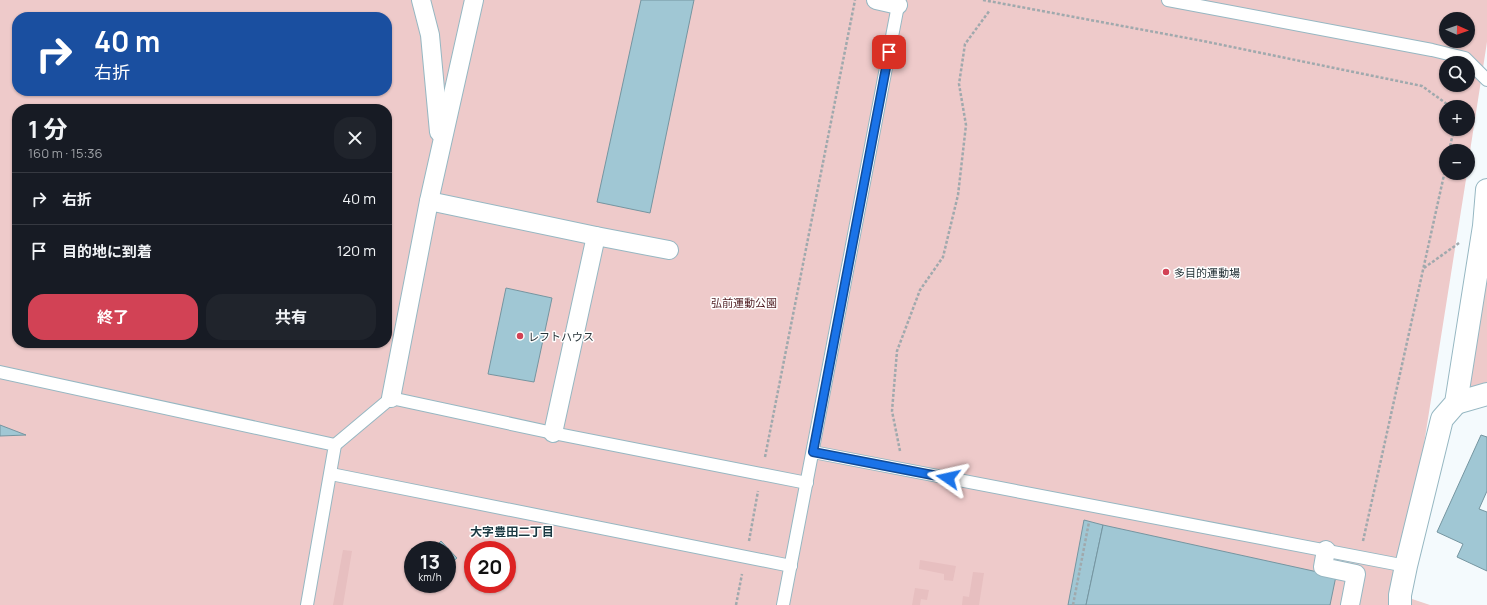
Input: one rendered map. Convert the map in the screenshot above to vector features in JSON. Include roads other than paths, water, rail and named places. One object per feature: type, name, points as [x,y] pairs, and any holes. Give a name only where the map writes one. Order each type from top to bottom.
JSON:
[{"type":"street","points":[[421,0],[430,35],[440,154]]},
{"type":"street","points":[[391,398],[429,201],[474,0]]},
{"type":"street","points":[[876,0],[899,3]]},
{"type":"street","points":[[1400,605],[1400,595],[1406,566],[1442,420],[1456,403],[1484,226],[1487,190]]},
{"type":"street","points":[[429,201],[670,250]]},
{"type":"street","points":[[553,433],[596,236]]},
{"type":"street","points":[[1456,403],[1487,394]]},
{"type":"street","points":[[1326,550],[1323,567],[1356,574],[1350,605]]},
{"type":"lane","points":[[1168,0],[1432,50],[1465,58],[1487,80]]},
{"type":"lane","points":[[783,605],[899,3]]},
{"type":"lane","points":[[0,372],[335,445]]},
{"type":"lane","points":[[307,605],[335,445],[391,398],[553,433],[807,483]]},
{"type":"lane","points":[[813,452],[1406,566]]},
{"type":"lane","points":[[331,474],[791,566]]},
{"type":"place","name":"多目的運動場","points":[[1166,272]]},
{"type":"place","name":"レフトハウス","points":[[520,336]]},
{"type":"district","name":"大字豊田二丁目","points":[[512,531]]},
{"type":"park label","name":"弘前運動公園","points":[[744,302]]}]
